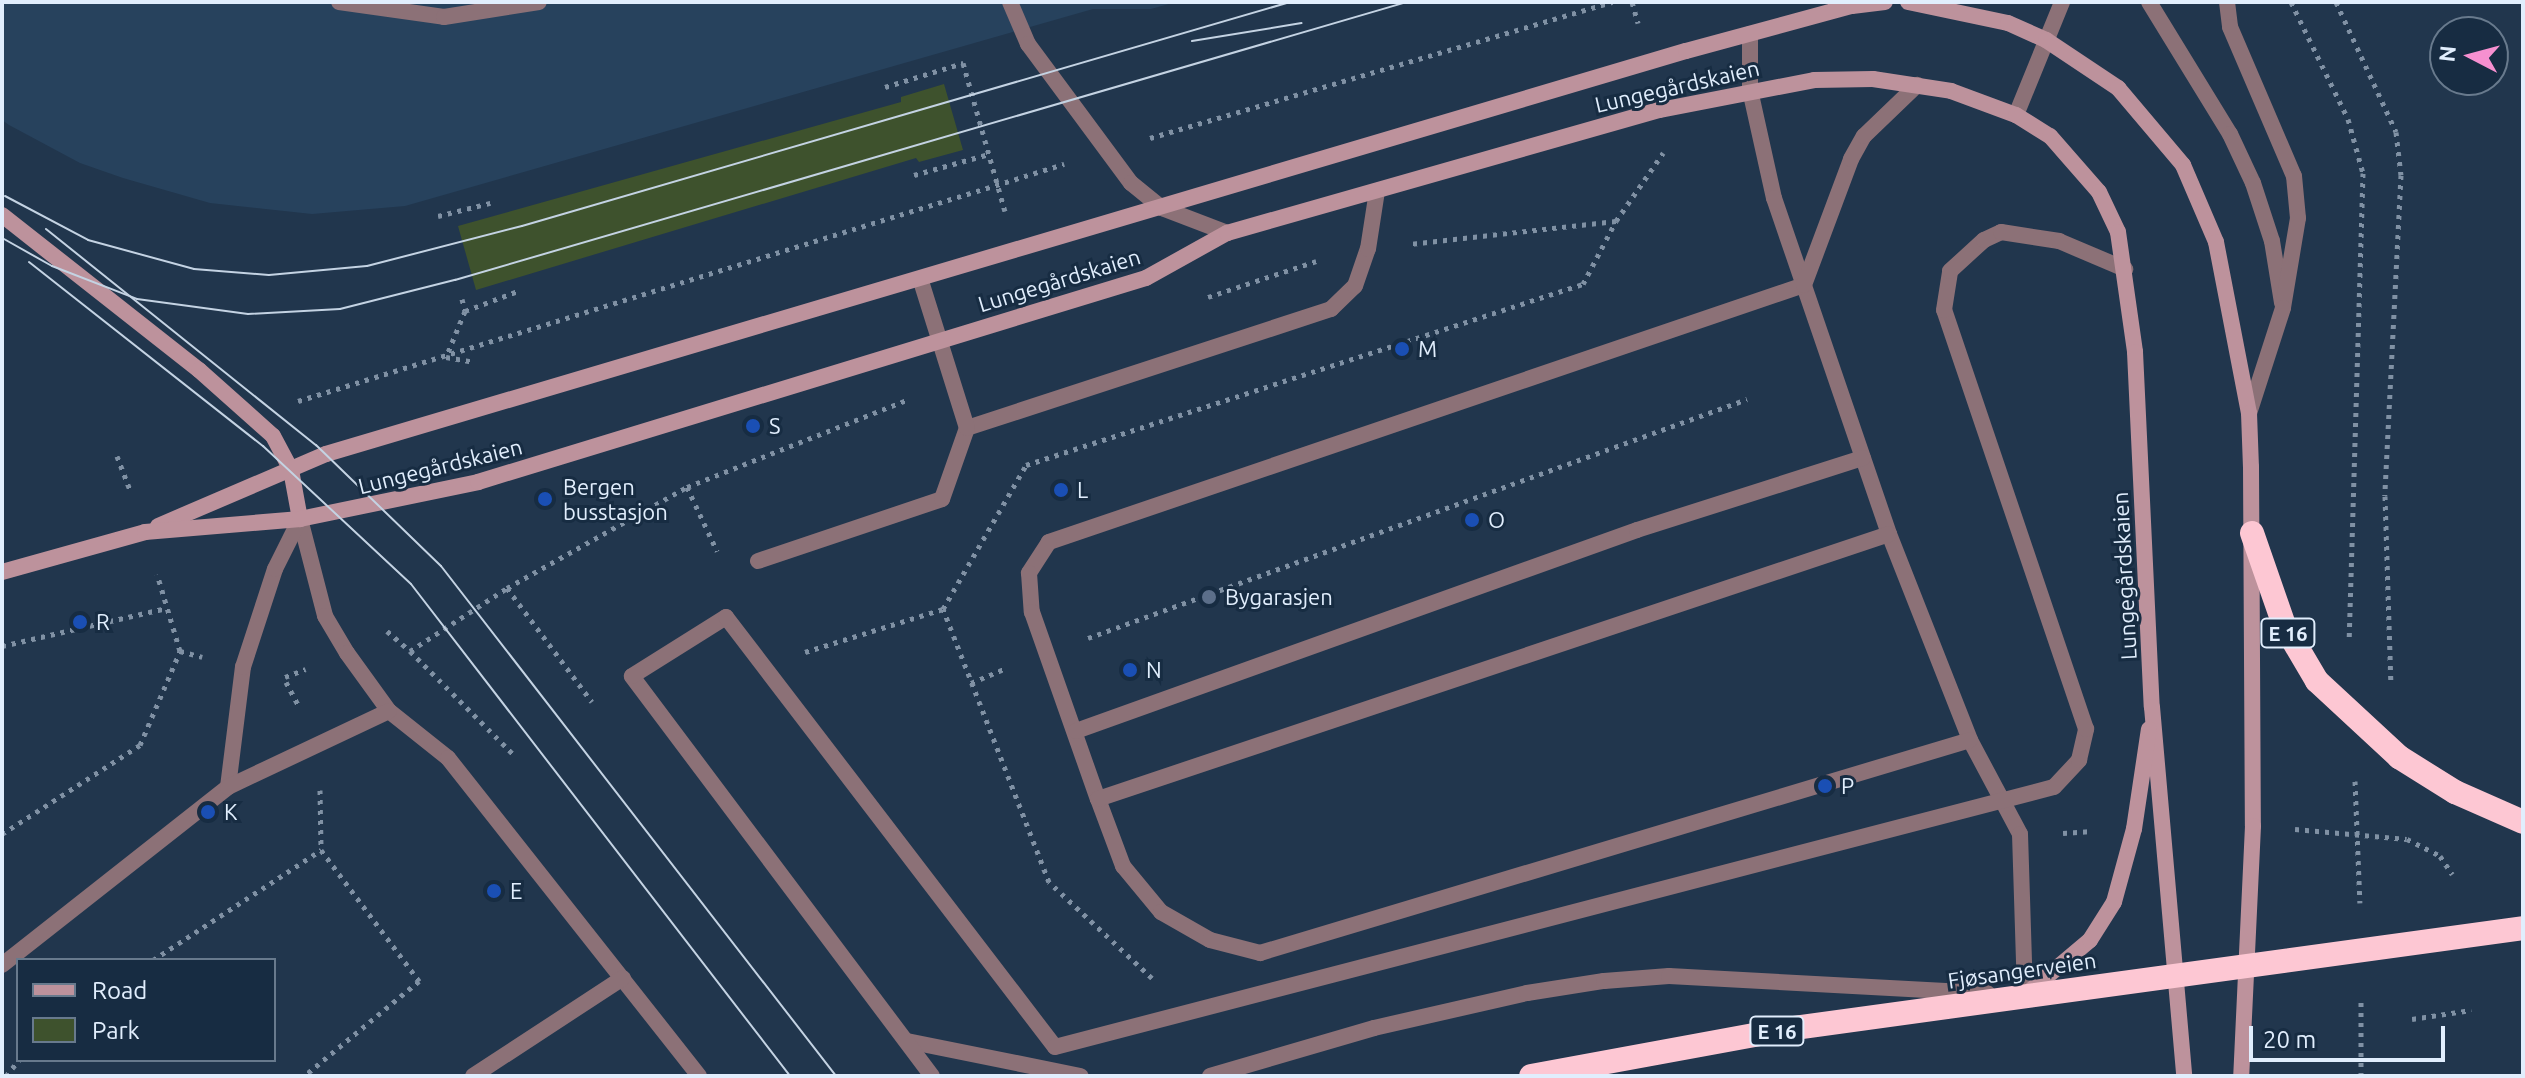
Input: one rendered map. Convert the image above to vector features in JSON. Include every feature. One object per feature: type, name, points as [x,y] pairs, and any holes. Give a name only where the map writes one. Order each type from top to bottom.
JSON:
[{"type":"highway","name":"E 16","points":[[2252,533],[2284,625],[2317,681],[2351,717],[2399,757],[2455,792],[2523,822]]},
{"type":"highway","name":"Fjøsangerveien","points":[[1531,1076],[1662,1049],[2245,963],[2523,928]]},
{"type":"main road","name":"Lungegårdskaien","points":[[145,532],[326,454],[1750,34],[1885,2]]},
{"type":"main road","points":[[1908,2],[1976,13],[2046,40],[2118,88],[2149,119],[2203,202],[2224,273],[2249,413],[2253,826],[2241,1076]]},
{"type":"main road","name":"Lungegårdskaien","points":[[145,532],[300,519],[478,482],[1146,278],[1227,233],[1660,110],[1750,90],[1839,78],[1917,85],[2016,115],[2050,136],[2099,192],[2118,232],[2135,352],[2152,707],[2184,1076]]},
{"type":"main road","points":[[2,215],[253,415],[273,436],[291,470],[300,519]]},
{"type":"main road","points":[[2,572],[145,532]]},
{"type":"main road","points":[[2025,995],[2090,940],[2114,902],[2134,829],[2152,707]]},
{"type":"street","points":[[339,2],[444,17],[539,2]]},
{"type":"street","points":[[1010,2],[1028,44],[1131,183],[1162,208],[1227,233]]},
{"type":"street","points":[[2016,115],[2062,2]]},
{"type":"street","points":[[2149,2],[2230,134],[2253,183],[2272,241],[2283,308]]},
{"type":"street","points":[[2227,2],[2230,27],[2294,176],[2296,246],[2283,308],[2249,413]]},
{"type":"street","points":[[1210,1076],[1374,1028],[1527,993],[1604,981],[1669,976],[2025,995],[2020,834],[1970,740],[1889,534],[1774,198],[1750,90],[1750,34]]},
{"type":"street","points":[[1804,285],[1857,147],[1917,85]]},
{"type":"street","points":[[967,428],[1331,309],[1355,286],[1368,249],[1377,191]]},
{"type":"street","points":[[932,1076],[632,676],[726,617],[1055,1047],[2054,787],[2079,760],[2086,729],[1944,310],[1950,271],[1984,240],[2001,232],[2024,233],[2059,241],[2125,269]]},
{"type":"street","points":[[758,561],[942,499],[967,428],[921,281]]},
{"type":"street","points":[[1804,285],[1049,542],[1029,573],[1032,612],[1098,799],[1123,866],[1161,912],[1210,940],[1260,953],[1970,740]]},
{"type":"street","points":[[1076,731],[1637,530],[1863,458]]},
{"type":"street","points":[[300,519],[325,616],[347,653],[389,711],[448,758],[699,1076]]},
{"type":"street","points":[[228,787],[243,667],[275,569],[300,519]]},
{"type":"street","points":[[1098,799],[1889,534]]},
{"type":"street","points":[[2,965],[228,787],[389,711]]},
{"type":"street","points":[[473,1076],[623,978]]},
{"type":"street","points":[[907,1041],[1080,1076]]},
{"type":"path","points":[[297,401],[446,357],[491,337],[1105,151],[1612,2]]},
{"type":"path","points":[[2291,2],[2354,133],[2363,173],[2348,602],[2358,832],[2361,1076]]},
{"type":"path","points":[[2336,2],[2396,132],[2401,175],[2385,496],[2384,579],[2392,694]]},
{"type":"path","points":[[885,87],[963,63],[1008,220]]},
{"type":"path","points":[[796,654],[943,609],[1026,465],[1583,284],[1616,221],[1661,157],[1668,139]]},
{"type":"path","points":[[914,175],[989,154]]},
{"type":"path","points":[[438,216],[490,203]]},
{"type":"path","points":[[1203,298],[1351,249],[1616,221]]},
{"type":"path","points":[[465,311],[518,291]]},
{"type":"path","points":[[446,357],[465,311],[462,299]]},
{"type":"path","points":[[410,651],[507,588],[687,487],[951,383]]},
{"type":"path","points":[[971,683],[1747,399]]},
{"type":"path","points":[[117,456],[133,499]]},
{"type":"path","points":[[687,487],[718,555]]},
{"type":"path","points":[[2,834],[140,745],[180,651],[154,565]]},
{"type":"path","points":[[507,588],[592,702]]},
{"type":"path","points":[[2,646],[166,608]]},
{"type":"path","points":[[943,609],[1049,882],[1162,987]]},
{"type":"path","points":[[180,651],[284,678],[347,653],[388,630],[513,754]]},
{"type":"path","points":[[2291,829],[2358,832],[2407,839],[2440,856],[2452,874]]},
{"type":"path","points":[[156,958],[321,850],[419,981],[304,1076]]},
{"type":"path","points":[[2412,1019],[2471,1010]]},
{"type":"shaded area","points":[[2,2],[1176,2],[1151,9],[1093,9],[405,206],[312,214],[210,203],[123,178],[80,163],[9,125],[2,120]]},
{"type":"green space","points":[[944,84],[963,150],[919,162],[916,158],[476,290],[458,226],[901,102],[901,97]]},
{"type":"tram line","points":[[5,196],[88,240],[194,269],[269,275],[367,266],[522,226],[1290,2]]},
{"type":"tram line","points":[[4,239],[52,266],[137,299],[248,314],[340,309],[455,280],[1407,2]]},
{"type":"tram line","points":[[1192,41],[1302,23]]},
{"type":"tram line","points":[[46,229],[316,445],[441,566],[836,1076]]},
{"type":"tram line","points":[[29,262],[263,446],[411,584],[790,1076]]},
{"type":"place","name":"M","points":[[1402,349]]},
{"type":"place","name":"S","points":[[753,426]]},
{"type":"place","name":"L","points":[[1061,490]]},
{"type":"place","name":"Bergen busstasjon","points":[[545,499]]},
{"type":"place","name":"O","points":[[1472,520]]},
{"type":"place","name":"Bygarasjen","points":[[1209,597]]},
{"type":"place","name":"R","points":[[80,622]]},
{"type":"place","name":"N","points":[[1130,670]]},
{"type":"place","name":"P","points":[[1825,786]]},
{"type":"place","name":"K","points":[[208,812]]},
{"type":"place","name":"E","points":[[494,891]]}]
